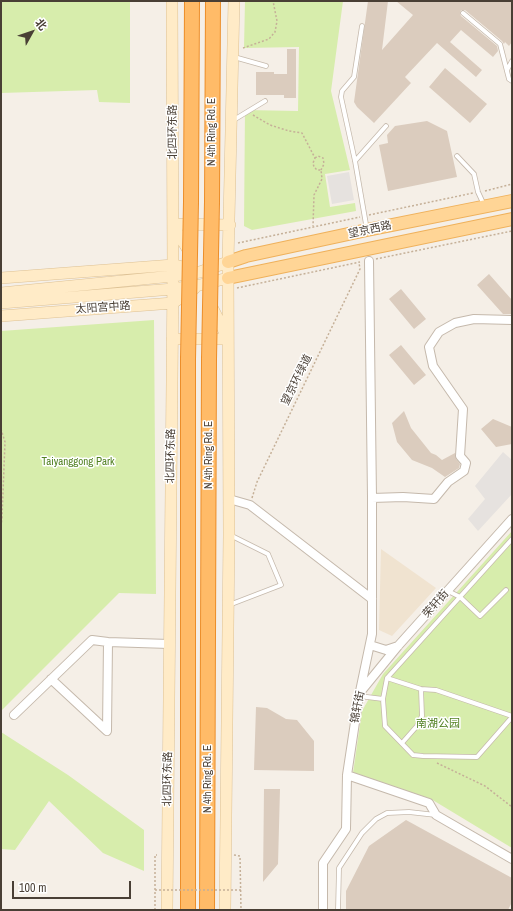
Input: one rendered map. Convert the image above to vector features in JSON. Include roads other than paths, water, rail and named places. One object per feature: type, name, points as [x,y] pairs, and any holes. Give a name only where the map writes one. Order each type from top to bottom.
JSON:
[{"type":"highway","name":"N 4th Ring Rd. E","points":[[188,910],[188,359],[191,202],[192,1]]},
{"type":"highway","name":"N 4th Ring Rd. E","points":[[207,910],[209,359],[212,202],[213,1]]},
{"type":"main road","name":"望京西路","points":[[228,262],[246,256],[512,200]]},
{"type":"main road","name":"望京西路","points":[[228,284],[512,219]]},
{"type":"street","name":"北四环东路","points":[[167,910],[173,288],[172,1]]},
{"type":"street","points":[[225,910],[229,535],[228,262],[230,225],[230,122],[234,1]]},
{"type":"street","points":[[173,224],[230,225]]},
{"type":"street","points":[[173,224],[200,272],[200,285],[228,339]]},
{"type":"street","name":"锦轩街","points":[[323,910],[322,863],[346,829],[347,775],[360,694],[372,634],[369,261]]},
{"type":"street","points":[[1,278],[173,270],[200,272],[228,262]]},
{"type":"street","points":[[1,293],[173,270]]},
{"type":"street","points":[[200,285],[228,284]]},
{"type":"street","name":"太阳宫中路","points":[[1,303],[200,285]]},
{"type":"street","name":"太阳宫中路","points":[[1,316],[172,303],[200,285]]},
{"type":"street","points":[[372,498],[403,497],[434,499],[448,482],[464,471],[466,463],[460,456],[463,409],[432,366],[429,347],[439,332],[455,323],[474,319],[512,320]]},
{"type":"street","points":[[172,339],[228,339]]},
{"type":"street","points":[[229,499],[250,505],[372,599]]},
{"type":"street","name":"荣轩街","points":[[360,694],[398,646],[512,520]]},
{"type":"street","points":[[14,715],[92,640],[169,644]]},
{"type":"street","points":[[51,679],[107,731],[108,642]]},
{"type":"street","points":[[370,645],[386,650],[398,646]]},
{"type":"street","points":[[347,775],[429,803],[436,814],[512,858]]},
{"type":"lane","points":[[463,14],[500,44],[509,79],[512,81]]},
{"type":"lane","points":[[362,26],[354,77],[342,91],[341,97],[355,161],[367,230]]},
{"type":"lane","points":[[233,54],[266,66]]},
{"type":"lane","points":[[507,70],[512,61]]},
{"type":"lane","points":[[230,122],[266,101]]},
{"type":"lane","points":[[355,161],[386,126]]},
{"type":"lane","points":[[456,156],[474,174],[478,192],[484,206]]},
{"type":"lane","points":[[228,605],[280,585],[268,554],[229,535]]},
{"type":"lane","points":[[387,678],[421,689],[436,690],[512,716],[476,757],[413,755],[385,726],[383,699],[387,678],[512,539]]},
{"type":"lane","points":[[448,590],[460,597],[480,616],[506,590]]},
{"type":"lane","points":[[402,743],[417,726],[422,716],[421,689]]},
{"type":"lane","points":[[360,694],[383,699]]},
{"type":"lane","points":[[338,910],[339,868],[362,833],[376,819],[387,813],[408,812],[436,814]]},
{"type":"park label","name":"Taiyanggong Park","points":[[78,462]]},
{"type":"park label","name":"南湖公园","points":[[438,724]]}]
